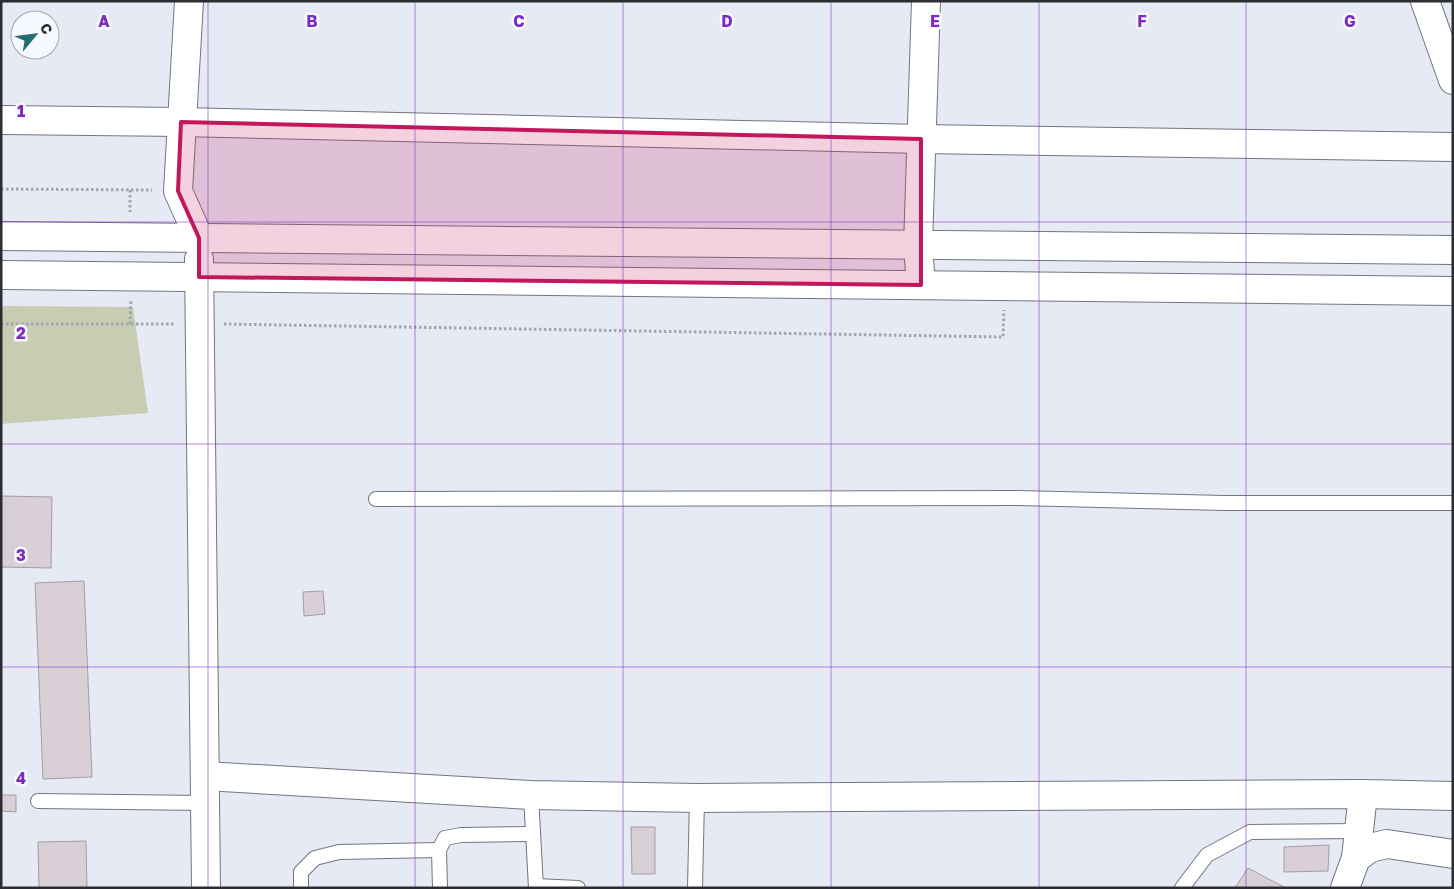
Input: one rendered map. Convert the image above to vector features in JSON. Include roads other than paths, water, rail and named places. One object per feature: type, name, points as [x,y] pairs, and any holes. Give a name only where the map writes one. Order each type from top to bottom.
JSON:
[{"type":"street","points":[[189,1],[178,191],[198,238],[206,888]]},
{"type":"street","points":[[921,285],[918,246],[926,1]]},
{"type":"street","points":[[1426,1],[1453,80]]},
{"type":"street","points":[[1,120],[182,122],[922,139],[1453,147]]},
{"type":"street","points":[[1,236],[1453,250]]},
{"type":"street","points":[[1,275],[1453,291]]},
{"type":"street","points":[[205,776],[531,795],[697,798],[1363,794],[1453,796]]},
{"type":"street","points":[[1345,888],[1356,858],[1363,794]]},
{"type":"street","points":[[1356,858],[1370,848],[1386,844],[1453,854]]},
{"type":"lane","points":[[376,499],[998,498],[1224,503],[1453,503]]},
{"type":"lane","points":[[531,795],[536,887],[578,888]]},
{"type":"lane","points":[[695,888],[697,798]]},
{"type":"lane","points":[[38,801],[205,803]]},
{"type":"lane","points":[[1182,888],[1207,855],[1250,832],[1359,831]]},
{"type":"lane","points":[[440,888],[439,850],[445,838],[461,835],[532,834]]},
{"type":"lane","points":[[300,888],[301,872],[315,858],[339,852],[439,850]]}]
